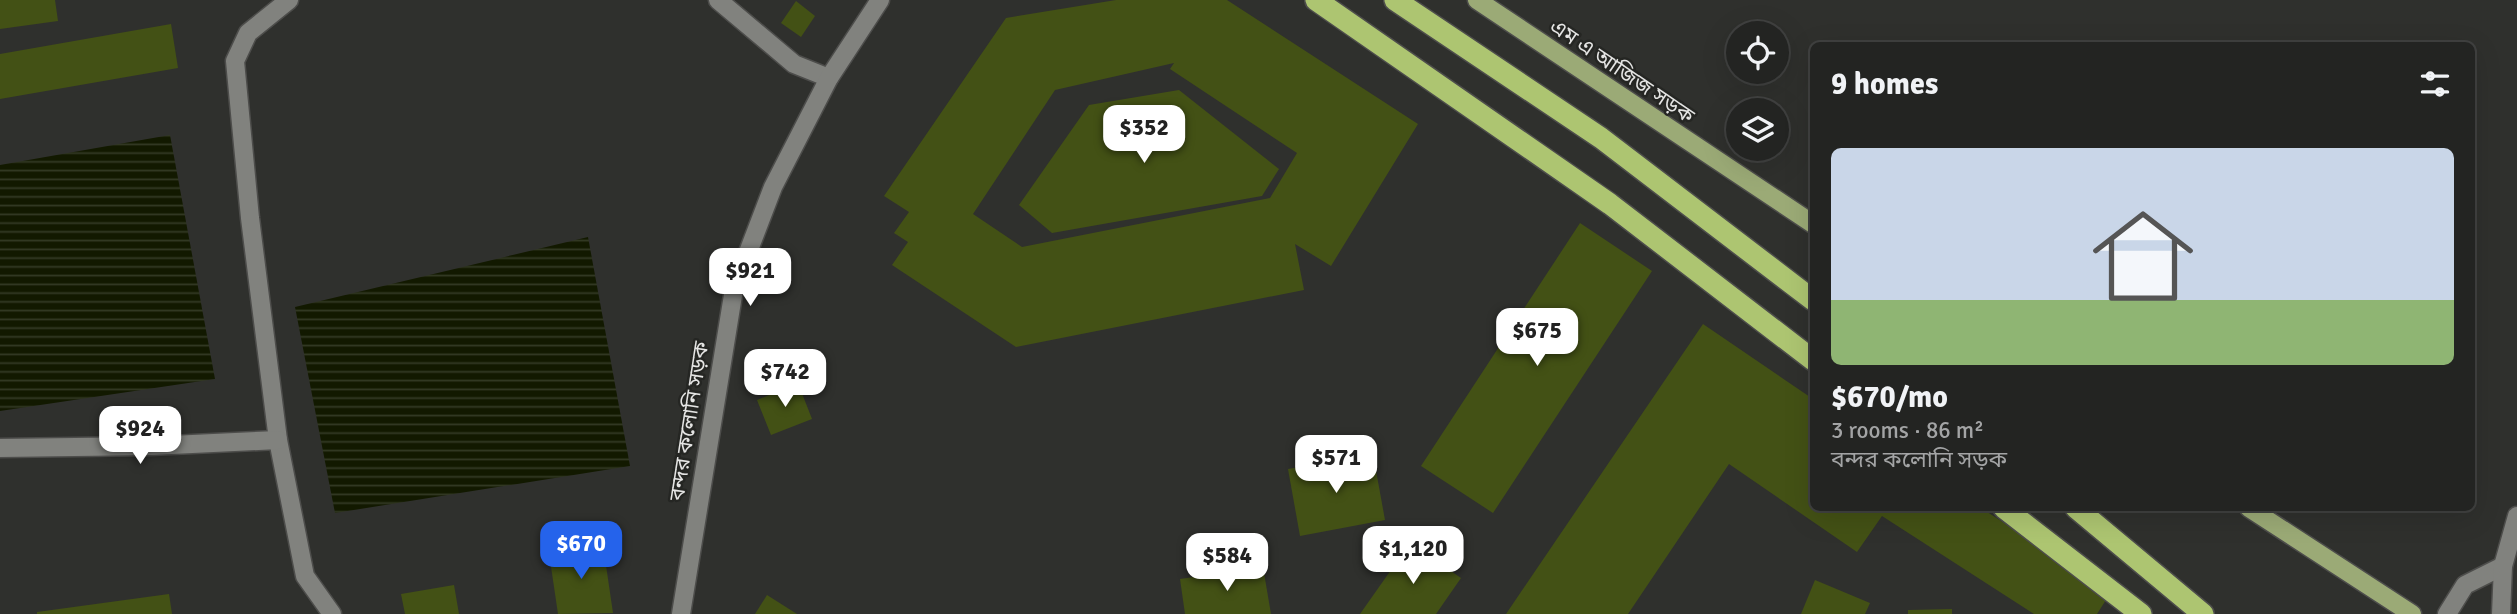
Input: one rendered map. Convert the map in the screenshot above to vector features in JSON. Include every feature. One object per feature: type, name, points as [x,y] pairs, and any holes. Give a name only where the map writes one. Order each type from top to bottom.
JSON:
[{"type":"highway","points":[[1316,0],[1611,204],[1810,358]]},
{"type":"highway","points":[[1395,0],[1601,138],[1810,298]]},
{"type":"highway","points":[[2008,511],[2141,614]]},
{"type":"highway","points":[[2080,511],[2203,614]]},
{"type":"main road","name":"এম এ আজিজ সড়ক","points":[[1477,0],[1810,222]]},
{"type":"main road","points":[[2254,511],[2412,614]]},
{"type":"street","points":[[289,0],[248,33],[235,61],[250,218],[278,440],[305,576],[332,614]]},
{"type":"street","points":[[718,0],[794,64],[830,78]]},
{"type":"street","name":"বন্দর কলোনি সড়ক","points":[[681,614],[734,289],[773,187],[830,78],[880,0]]},
{"type":"street","name":"বন্দর কলোনি সড়ক","points":[[871,17],[886,0]]},
{"type":"street","points":[[0,447],[150,446],[278,440]]},
{"type":"street","points":[[2501,614],[2503,566],[2517,516]]},
{"type":"street","points":[[2447,614],[2465,585],[2503,566]]},
{"type":"shaded area","points":[[170,135],[215,379],[0,411],[0,165]]},
{"type":"shaded area","points":[[588,237],[630,466],[335,513],[295,307]]},
{"type":"building","points":[[0,0],[55,0],[58,21],[0,29]]},
{"type":"building","points":[[1116,0],[1227,0],[1418,124],[1331,266],[1295,244],[1304,290],[1016,347],[892,265],[908,242],[894,233],[909,212],[884,196],[1006,18]],"holes":[[[1174,63],[1170,69],[1297,153],[1270,198],[1022,247],[973,214],[1055,90]]]},
{"type":"building","points":[[796,1],[815,16],[801,37],[781,23]]},
{"type":"building","points":[[171,24],[178,68],[0,99],[0,54]]},
{"type":"building","points":[[1179,90],[1279,169],[1262,196],[1052,233],[1019,205],[1089,105]]},
{"type":"building","points":[[1580,223],[1652,271],[1493,513],[1421,466]]},
{"type":"building","points":[[1703,324],[1810,397],[1810,511],[1986,511],[2111,592],[2097,614],[2034,614],[1882,516],[1857,552],[1729,464],[1628,614],[1506,614]]},
{"type":"building","points":[[798,383],[812,419],[771,435],[757,400]]},
{"type":"building","points":[[1373,454],[1385,520],[1300,536],[1288,469]]},
{"type":"building","points":[[1410,543],[1461,578],[1436,614],[1360,614]]},
{"type":"building","points":[[603,545],[613,613],[558,614],[549,553]]},
{"type":"building","points":[[1263,567],[1271,614],[1185,614],[1180,579]]},
{"type":"building","points":[[1815,580],[1870,603],[1865,614],[1801,614]]},
{"type":"building","points":[[454,585],[459,614],[405,614],[401,594]]},
{"type":"building","points":[[169,594],[172,614],[37,614],[37,612]]},
{"type":"building","points":[[767,595],[797,614],[755,614]]},
{"type":"building","points":[[1952,609],[1952,614],[1908,614],[1908,610]]}]
